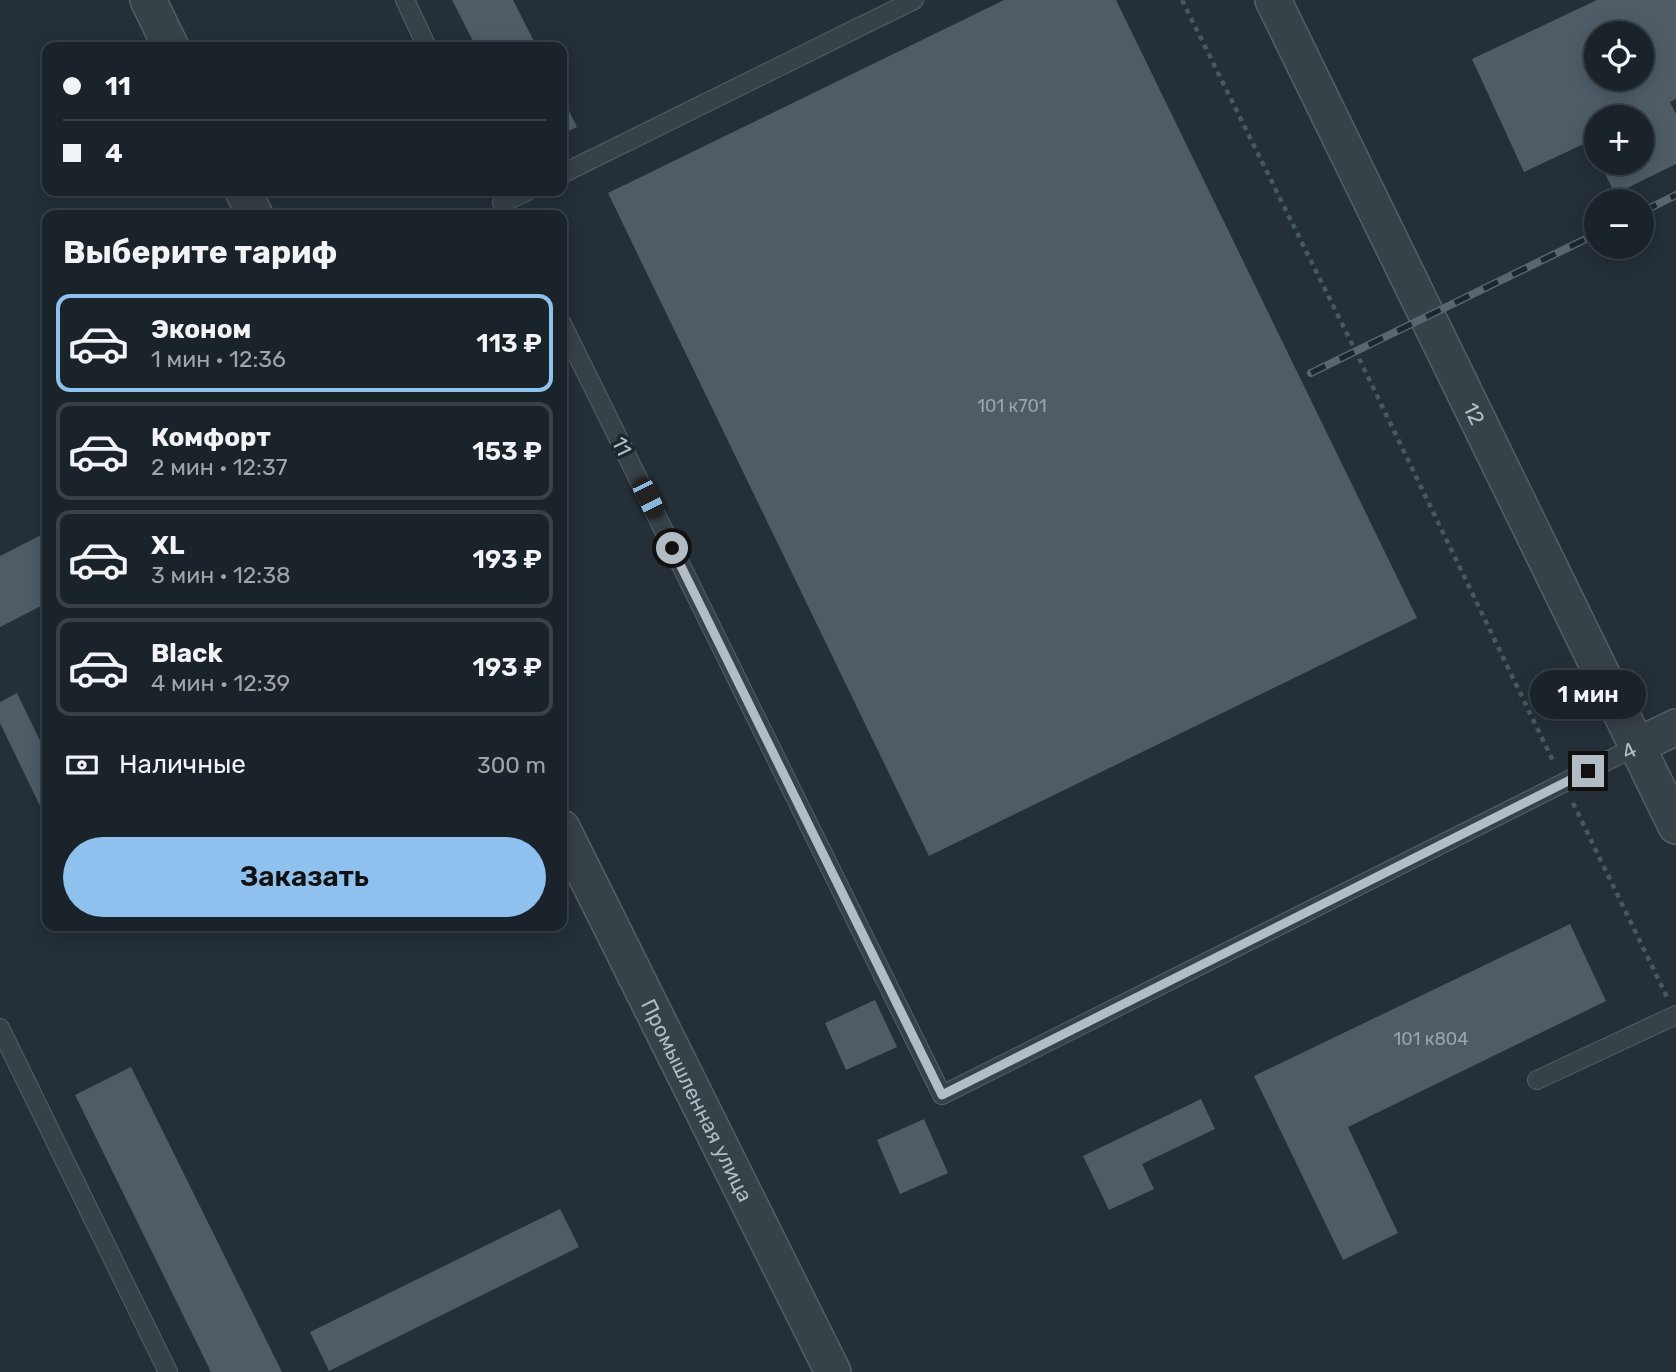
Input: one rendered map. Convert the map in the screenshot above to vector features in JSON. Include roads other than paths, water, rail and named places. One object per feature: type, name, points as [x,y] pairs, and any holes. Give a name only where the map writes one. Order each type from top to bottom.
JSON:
[{"type":"street","points":[[148,0],[169,42]]},
{"type":"street","name":"12","points":[[1273,0],[1676,826]]},
{"type":"street","name":"4","points":[[1637,746],[1676,727]]},
{"type":"street","name":"Промышленная улица","points":[[567,838],[834,1372]]},
{"type":"lane","points":[[405,0],[425,42]]},
{"type":"lane","points":[[567,172],[914,0]]},
{"type":"lane","name":"11","points":[[567,334],[942,1095]]},
{"type":"lane","name":"4","points":[[942,1095],[1637,746]]},
{"type":"lane","points":[[1537,1080],[1676,1015]]},
{"type":"lane","points":[[0,1028],[168,1372]]},
{"type":"railway","points":[[1654,206],[1676,195]]},
{"type":"railway","points":[[1311,373],[1584,240]]}]
